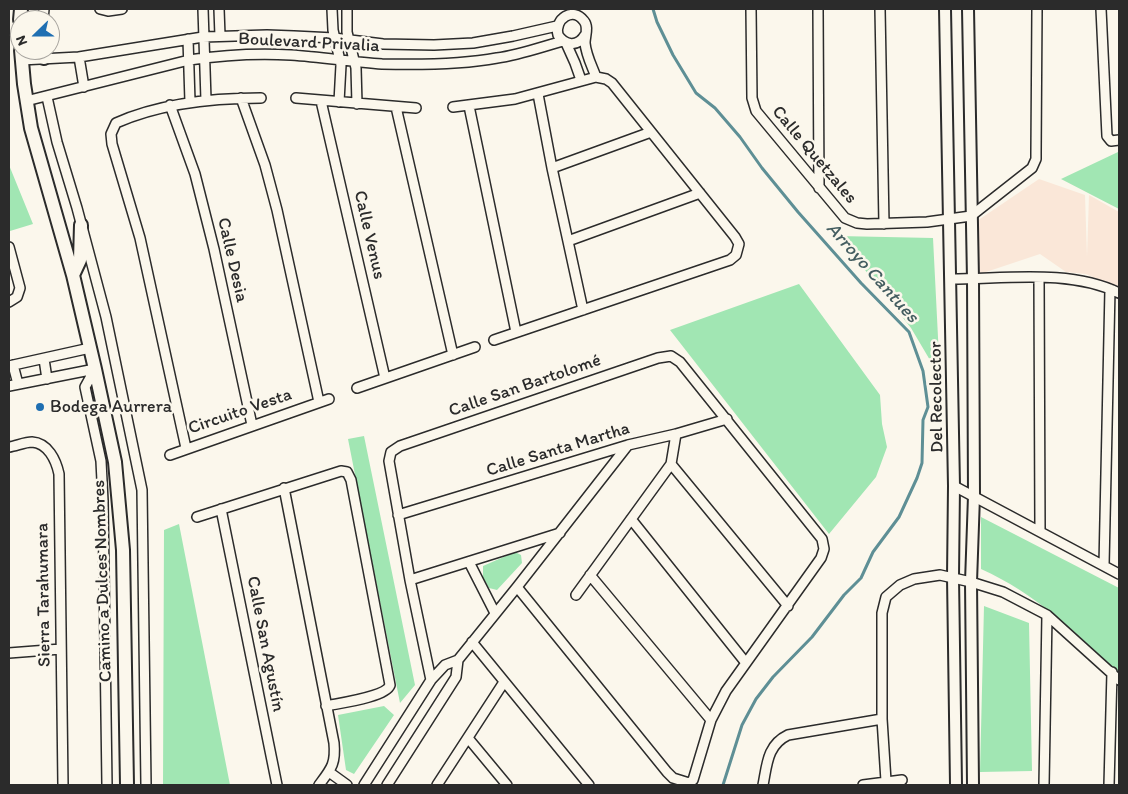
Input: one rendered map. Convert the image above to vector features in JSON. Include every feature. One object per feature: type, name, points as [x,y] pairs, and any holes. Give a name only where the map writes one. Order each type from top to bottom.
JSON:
[{"type":"main road","name":"Camino a Dulces Nombres","points":[[22,60],[26,101],[36,145],[72,275],[115,462],[123,550],[127,785]]},
{"type":"main road","points":[[72,275],[80,260],[81,225]]},
{"type":"street","points":[[100,9],[108,11],[122,9]]},
{"type":"street","points":[[202,9],[206,100]]},
{"type":"street","points":[[219,9],[220,36]]},
{"type":"street","points":[[332,9],[334,38],[340,60],[339,102]]},
{"type":"street","points":[[347,9],[346,24],[348,40],[355,62],[357,104]]},
{"type":"street","points":[[558,9],[558,35],[575,63],[581,80]]},
{"type":"street","name":"Calle Quetzales","points":[[751,9],[754,105],[761,118],[845,218],[857,223],[884,224],[971,216]]},
{"type":"street","points":[[818,9],[819,188]]},
{"type":"street","points":[[880,9],[884,224]]},
{"type":"street","name":"Del Recolector","points":[[945,9],[954,486],[953,577],[956,785]]},
{"type":"street","name":"Del Recolector","points":[[968,9],[973,279],[974,496],[971,582],[973,785]]},
{"type":"street","points":[[971,216],[1027,173],[1034,164],[1036,153],[1037,9]]},
{"type":"street","points":[[1101,9],[1106,136],[1111,141],[1119,140]]},
{"type":"street","points":[[559,23],[576,12],[586,24],[586,50],[596,77]]},
{"type":"street","name":"Boulevard Privalia","points":[[60,55],[79,57],[188,39],[220,36],[267,35],[334,38],[382,44],[434,45],[473,43],[513,36],[559,23]]},
{"type":"street","points":[[564,42],[575,44],[583,39],[585,35]]},
{"type":"street","points":[[188,39],[190,102]]},
{"type":"street","name":"Boulevard Privalia","points":[[26,101],[204,57],[266,54],[355,62],[414,64],[476,61],[518,54],[564,42]]},
{"type":"street","points":[[79,57],[84,87]]},
{"type":"street","points":[[453,107],[492,103],[538,94],[596,77],[606,79],[612,83],[739,244],[736,255],[730,260],[494,340]]},
{"type":"street","points":[[538,94],[583,310]]},
{"type":"street","points":[[47,97],[57,142],[106,317],[142,490],[146,785]]},
{"type":"street","name":"Circuito Vesta","points":[[170,105],[122,120],[112,128],[111,134],[112,144],[140,238],[186,448],[319,402],[277,210],[241,98]]},
{"type":"street","points":[[170,105],[206,100],[261,98]]},
{"type":"street","points":[[296,98],[416,108]]},
{"type":"street","name":"Calle Venus","points":[[321,101],[385,378]]},
{"type":"street","name":"Calle Desia","points":[[170,105],[195,174],[212,240],[252,426]]},
{"type":"street","points":[[469,106],[516,332]]},
{"type":"street","points":[[396,107],[452,354]]},
{"type":"street","points":[[552,168],[651,132]]},
{"type":"street","points":[[568,241],[700,194]]},
{"type":"street","points":[[9,247],[20,288],[17,297],[9,302]]},
{"type":"street","points":[[1039,278],[1040,531]]},
{"type":"street","points":[[951,279],[1039,278],[1080,280],[1119,293]]},
{"type":"street","points":[[1104,565],[1110,289]]},
{"type":"street","points":[[357,388],[475,347]]},
{"type":"street","points":[[90,348],[11,365],[13,385],[95,369]]},
{"type":"street","name":"Calle San Bartolomé","points":[[398,515],[389,461],[391,452],[400,446],[658,358],[670,356],[680,362],[727,419]]},
{"type":"street","points":[[44,359],[47,379]]},
{"type":"street","points":[[95,369],[85,386],[101,461],[107,785]]},
{"type":"street","points":[[319,402],[330,398]]},
{"type":"street","points":[[517,587],[667,772],[673,778],[689,783],[693,780],[711,720],[726,691],[822,558],[824,548],[822,539],[727,419]]},
{"type":"street","name":"Calle Santa Martha","points":[[398,515],[628,445],[676,434],[727,419]]},
{"type":"street","points":[[576,595],[671,464],[676,434]]},
{"type":"street","name":"Sierra Tarahumara","points":[[9,447],[33,442],[43,445],[56,462],[59,474],[64,785]]},
{"type":"street","points":[[364,785],[431,680],[445,665],[458,660],[628,445]]},
{"type":"street","points":[[170,455],[186,448]]},
{"type":"street","points":[[671,464],[788,606]]},
{"type":"street","points":[[197,517],[284,488],[341,471],[347,472],[351,480],[390,680],[388,689],[380,694],[326,706]]},
{"type":"street","points":[[954,486],[1119,574]]},
{"type":"street","points":[[284,488],[335,753],[331,768],[319,785]]},
{"type":"street","name":"Calle San Agustín","points":[[221,509],[277,785]]},
{"type":"street","points":[[398,515],[431,680]]},
{"type":"street","points":[[631,519],[746,663]]},
{"type":"street","points":[[410,580],[560,533]]},
{"type":"street","points":[[470,562],[495,613]]},
{"type":"street","points":[[590,575],[711,720]]},
{"type":"street","points":[[886,781],[882,719],[882,613],[886,597],[900,585],[914,579],[940,575],[1003,592],[1047,615],[1119,680]]},
{"type":"street","points":[[1044,785],[1047,615]]},
{"type":"street","points":[[472,642],[589,785]]},
{"type":"street","points":[[9,653],[61,650]]},
{"type":"street","points":[[386,785],[456,677],[458,660]]},
{"type":"street","points":[[1109,785],[1112,672]]},
{"type":"street","points":[[437,785],[504,682]]},
{"type":"street","points":[[763,785],[773,746],[782,738],[882,719]]},
{"type":"street","points":[[468,738],[507,785]]},
{"type":"street","points":[[331,768],[347,785]]},
{"type":"street","points":[[863,785],[902,780]]},
{"type":"shaded area","points":[[1039,179],[1085,195],[1087,257],[1089,195],[1119,212],[1119,289],[1086,274],[1066,272],[1040,254],[980,274],[974,223]]},
{"type":"green space","points":[[1118,152],[1119,209],[1061,179]]},
{"type":"green space","points":[[9,165],[33,224],[10,231],[9,230]]},
{"type":"green space","points":[[838,236],[933,238],[940,377],[911,328]]},
{"type":"green space","points":[[799,284],[880,395],[882,424],[887,447],[876,477],[829,534],[670,330]]},
{"type":"green space","points":[[364,436],[415,685],[400,703],[348,439]]},
{"type":"green space","points":[[981,517],[1119,588],[1119,674],[1087,643],[1037,602],[1020,590],[981,569]]},
{"type":"green space","points":[[179,524],[230,785],[163,785],[164,530]]},
{"type":"green space","points":[[515,552],[521,555],[522,563],[497,590],[489,588],[483,578],[483,566]]},
{"type":"green space","points":[[984,606],[1029,623],[1032,771],[980,772]]},
{"type":"green space","points":[[384,706],[394,715],[354,774],[346,770],[338,715]]},
{"type":"waterway","name":"Arroyo Cantues","points":[[653,9],[657,22],[673,55],[696,93],[715,108],[798,212],[861,283],[909,332],[923,371],[928,407],[923,420],[922,463],[899,517],[873,552],[861,578],[844,595],[812,637],[773,677],[756,699],[742,725],[723,785]]},
{"type":"place","name":"Bodega Aurrera","points":[[40,407]]}]
